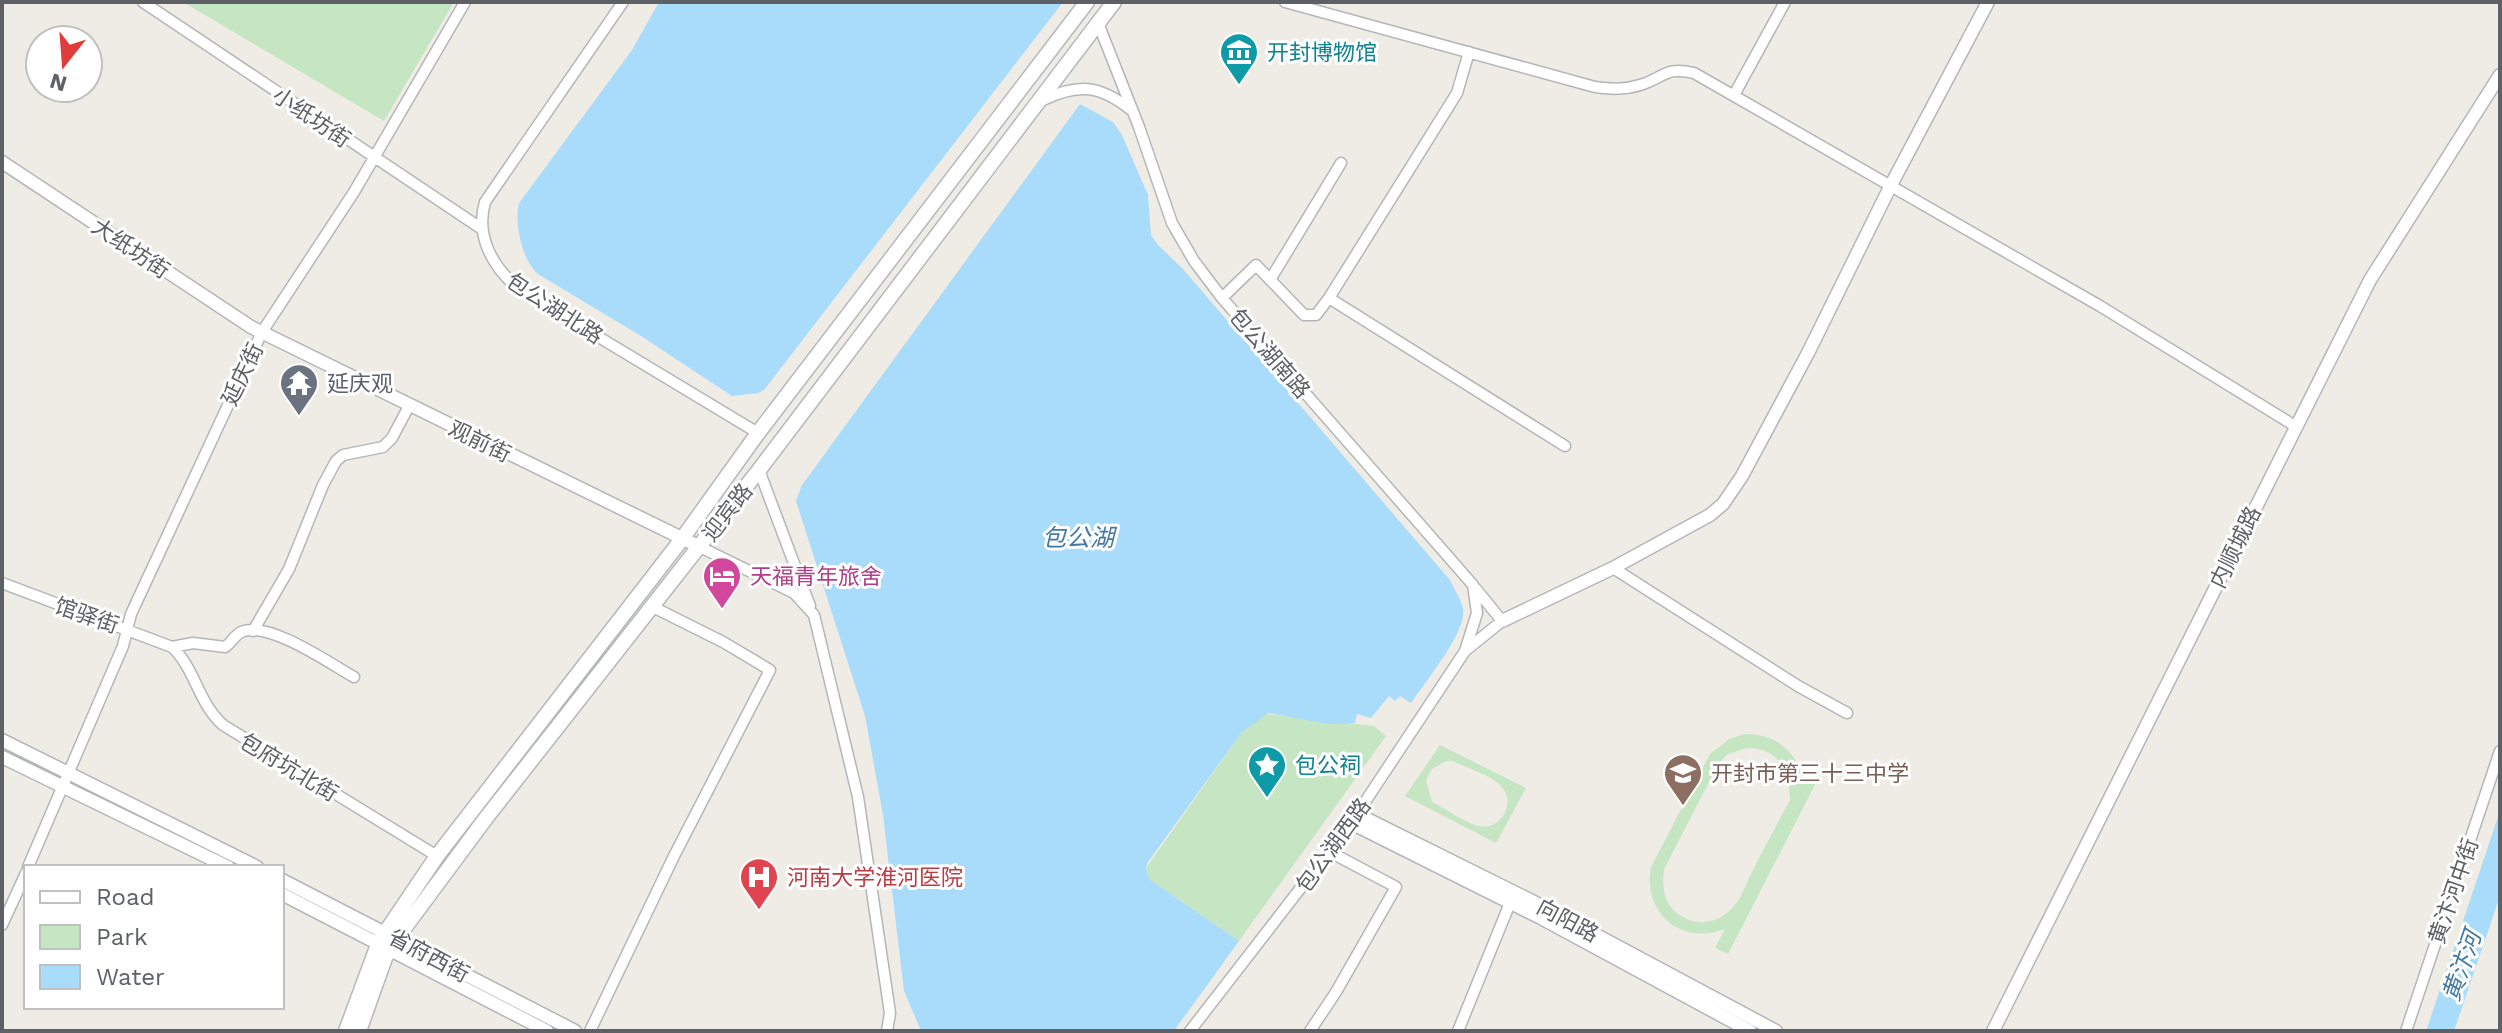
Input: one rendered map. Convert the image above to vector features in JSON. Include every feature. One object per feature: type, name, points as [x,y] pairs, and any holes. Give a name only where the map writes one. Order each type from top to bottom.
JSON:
[{"type":"main road","name":"迎宾路","points":[[346,1031],[387,940],[437,856],[682,539],[758,433],[1087,2]]},
{"type":"main road","name":"迎宾路","points":[[359,1031],[387,940],[700,547],[1114,2]]},
{"type":"street","name":"小纸坊街","points":[[143,2],[482,229]]},
{"type":"street","name":"延庆街","points":[[29,865],[123,646],[131,614],[262,332],[374,159],[465,2]]},
{"type":"street","points":[[482,229],[485,202],[623,2]]},
{"type":"street","points":[[1285,2],[1611,89],[1642,84],[1669,71],[1682,70],[1704,78],[2100,306],[2295,426]]},
{"type":"street","points":[[1734,95],[1785,2]]},
{"type":"street","points":[[1502,621],[1613,568],[1710,515],[1723,504],[1742,476],[1808,353],[1891,185],[1988,2]]},
{"type":"street","name":"包公湖南路","points":[[1098,23],[1172,223],[1194,261],[1222,298],[1502,621]]},
{"type":"street","points":[[1222,298],[1256,265],[1304,315],[1310,317],[1320,312],[1457,93],[1469,52]]},
{"type":"street","name":"内顺城路","points":[[1993,1031],[2384,254],[2500,75]]},
{"type":"street","points":[[1038,102],[1062,90],[1086,88],[1110,96],[1132,111]]},
{"type":"street","name":"大纸坊街","points":[[2,162],[262,332]]},
{"type":"street","points":[[1270,280],[1341,163]]},
{"type":"street","name":"包公湖北路","points":[[482,229],[492,261],[519,289],[758,433]]},
{"type":"street","points":[[1329,298],[1565,446]]},
{"type":"street","name":"观前街","points":[[262,332],[700,547]]},
{"type":"street","points":[[253,631],[289,569],[336,461],[343,455],[383,447],[392,438],[409,406]]},
{"type":"street","points":[[759,470],[814,615],[858,797],[890,1013],[887,1031]]},
{"type":"street","points":[[700,547],[794,593],[814,615]]},
{"type":"street","points":[[1613,568],[1798,686],[1847,713]]},
{"type":"street","name":"馆驿街","points":[[2,583],[172,647]]},
{"type":"street","points":[[1465,651],[1477,613],[1473,585]]},
{"type":"street","points":[[590,1031],[674,856],[770,670],[651,606]]},
{"type":"street","name":"包公湖西路","points":[[1193,1028],[1330,852],[1465,651],[1502,621]]},
{"type":"street","points":[[172,647],[193,643],[225,647],[239,633],[253,631],[279,636],[354,677]]},
{"type":"street","name":"包府坑北街","points":[[172,647],[183,660],[210,714],[223,725],[437,856]]},
{"type":"street","points":[[2,740],[253,865]]},
{"type":"street","name":"黄汴河中街","points":[[2406,1031],[2500,751]]},
{"type":"street","points":[[2,757],[224,865]]},
{"type":"street","name":"向阳路","points":[[1354,818],[1750,1031]]},
{"type":"street","name":"向阳路","points":[[1354,818],[1544,907],[1776,1031]]},
{"type":"street","points":[[1310,1031],[1396,887],[1330,852]]},
{"type":"street","points":[[2,925],[24,877]]},
{"type":"street","name":"省府西街","points":[[284,881],[547,1031]]},
{"type":"street","name":"省府西街","points":[[284,895],[387,940],[575,1031]]},
{"type":"street","points":[[1458,1031],[1510,903]]},
{"type":"street","points":[[1193,1028],[1205,1031]]},
{"type":"green space","points":[[183,2],[454,2],[384,121]]},
{"type":"green space","name":"包公祠","points":[[1265,714],[1374,726],[1386,736],[1239,941],[1149,879],[1146,868],[1242,732]]},
{"type":"green space","points":[[1745,734],[1773,740],[1794,757],[1802,775],[1806,768],[1820,775],[1728,954],[1715,948],[1725,929],[1694,933],[1668,922],[1659,911],[1650,884],[1651,867],[1710,754],[1729,739]],"holes":[[[1747,748],[1768,752],[1780,763],[1788,780],[1790,800],[1734,906],[1708,922],[1685,918],[1673,910],[1666,899],[1664,869],[1719,763],[1728,754]]]},
{"type":"green space","points":[[1440,745],[1526,788],[1496,843],[1405,796]],"holes":[[[1446,761],[1453,761],[1489,777],[1505,791],[1507,806],[1500,820],[1487,827],[1478,826],[1432,802],[1426,780],[1432,769]]]},
{"type":"water","points":[[659,2],[1063,2],[764,390],[732,396],[538,274],[524,251],[519,231],[519,203],[632,50]]},
{"type":"water","name":"包公湖","points":[[1080,104],[1113,122],[1122,135],[1148,195],[1151,235],[1158,245],[1183,269],[1450,580],[1462,605],[1462,619],[1452,644],[1411,703],[1400,696],[1395,701],[1389,696],[1371,718],[1357,714],[1355,723],[1328,724],[1268,713],[1242,732],[1148,862],[1149,879],[1239,941],[1174,1031],[921,1031],[904,991],[883,815],[865,716],[796,501],[802,485]]},
{"type":"water","name":"黄汴河","points":[[2500,811],[2500,896],[2454,1031],[2426,1031]]},
{"type":"place","name":"开封博物馆","points":[[1239,86]]},
{"type":"place","name":"延庆观","points":[[299,417]]},
{"type":"place","name":"天福青年旅舍","points":[[722,610]]},
{"type":"place","name":"包公祠","points":[[1267,799]]},
{"type":"place","name":"开封市第三十三中学","points":[[1683,807]]},
{"type":"place","name":"河南大学淮河医院","points":[[759,911]]}]
